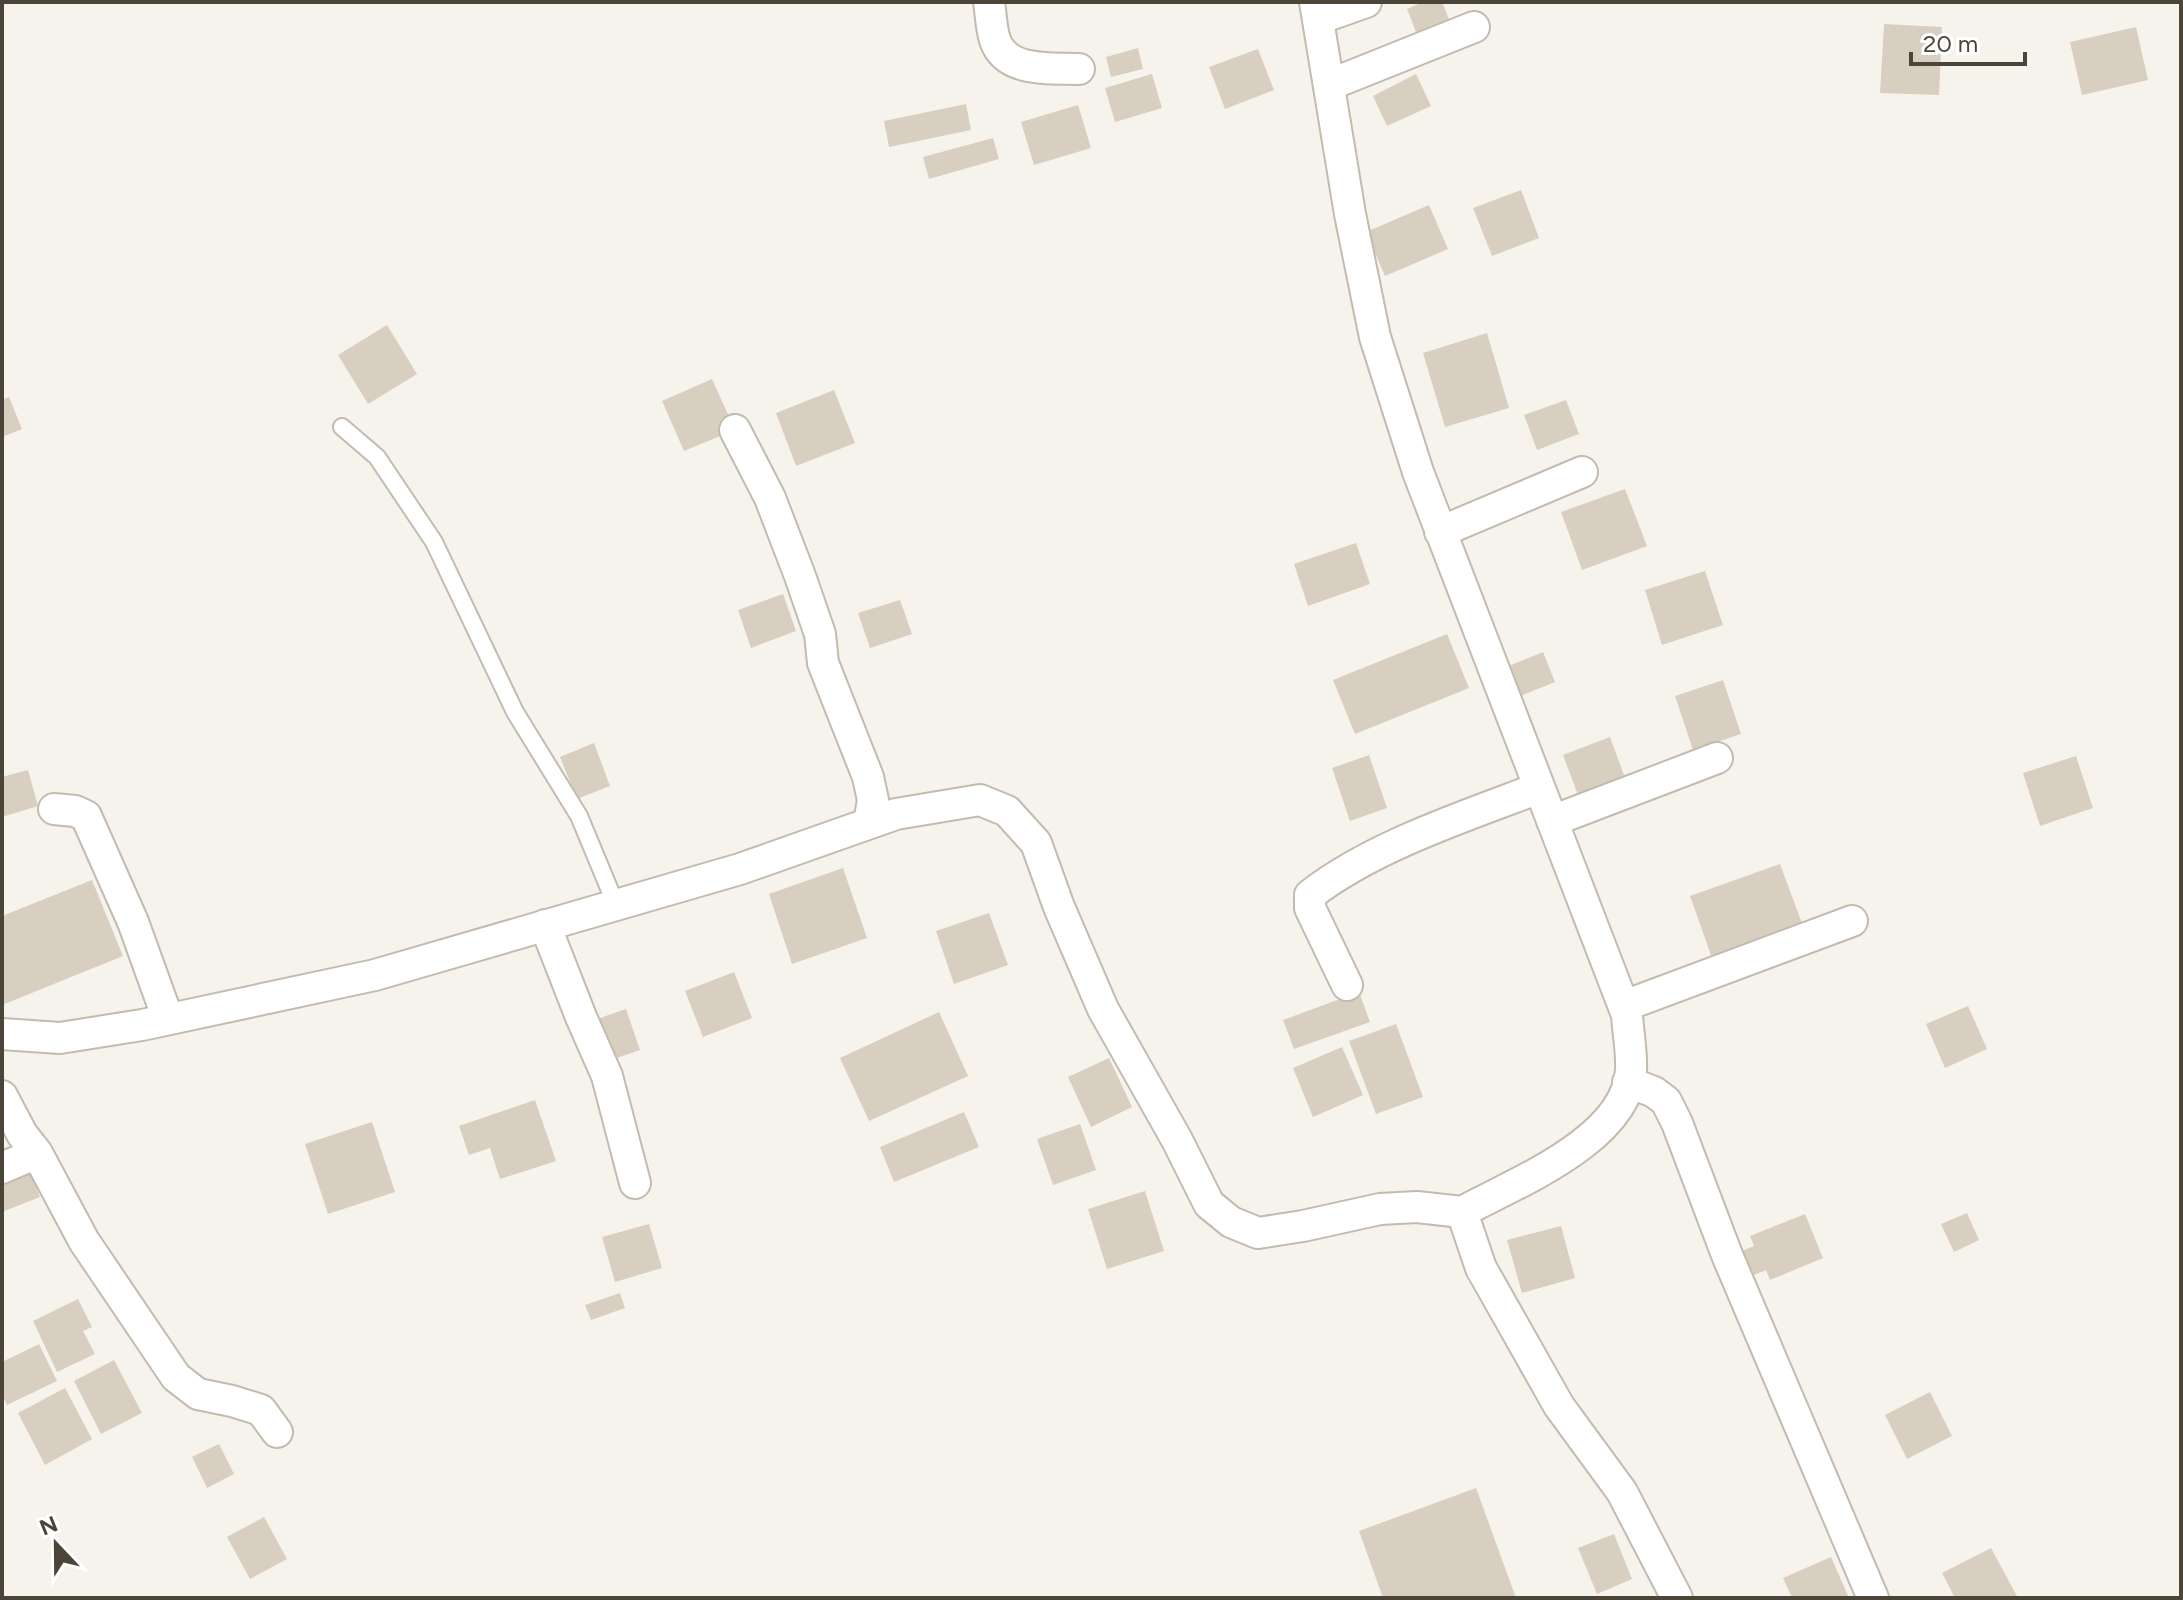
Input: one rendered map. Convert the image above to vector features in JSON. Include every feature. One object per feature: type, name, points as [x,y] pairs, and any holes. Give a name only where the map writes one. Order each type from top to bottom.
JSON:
[{"type":"street","points":[[989,2],[996,42],[1009,58],[1026,67],[1079,69]]},
{"type":"street","points":[[2,1034],[60,1038],[168,1019],[375,975],[740,869],[896,814],[980,800],[1007,811],[1036,843],[1059,907],[1103,1009],[1177,1140],[1209,1204],[1231,1222],[1258,1233],[1380,1209],[1417,1207],[1462,1212],[1569,1154],[1607,1125],[1621,1103],[1631,1072],[1627,1015],[1440,532],[1375,337],[1350,214],[1316,10],[1366,2]]},
{"type":"street","points":[[1329,85],[1474,27]]},
{"type":"street","points":[[735,430],[770,498],[805,590],[820,634],[823,663],[868,777],[873,800],[869,823]]},
{"type":"street","points":[[1440,532],[1582,472]]},
{"type":"street","points":[[1552,821],[1717,758]]},
{"type":"street","points":[[1347,985],[1310,908],[1310,895],[1331,878],[1435,827],[1539,788]]},
{"type":"street","points":[[54,809],[75,811],[86,816],[133,922],[168,1019]]},
{"type":"street","points":[[1624,1006],[1852,921]]},
{"type":"street","points":[[545,925],[607,1076],[635,1183]]},
{"type":"street","points":[[1628,1082],[1654,1092],[1666,1101],[1677,1123],[1727,1255],[1873,1598]]},
{"type":"street","points":[[2,1096],[22,1134],[37,1153],[84,1241],[176,1377],[198,1394],[261,1410],[277,1432]]},
{"type":"street","points":[[2,1168],[37,1153]]},
{"type":"street","points":[[1462,1212],[1481,1268],[1559,1406],[1622,1492],[1677,1598]]},
{"type":"lane","points":[[342,427],[377,457],[434,542],[515,712],[579,816],[616,905]]},
{"type":"building","points":[[1423,2],[1442,2],[1449,19],[1416,32],[1407,9]]},
{"type":"building","points":[[1884,24],[1942,27],[1939,95],[1880,93]]},
{"type":"building","points":[[2136,27],[2148,80],[2082,95],[2070,42]]},
{"type":"building","points":[[1138,48],[1143,69],[1111,77],[1106,57]]},
{"type":"building","points":[[1258,49],[1274,90],[1225,109],[1209,67]]},
{"type":"building","points":[[1152,74],[1162,108],[1115,122],[1105,88]]},
{"type":"building","points":[[1416,74],[1431,106],[1387,126],[1373,96]]},
{"type":"building","points":[[966,104],[971,130],[889,147],[884,121]]},
{"type":"building","points":[[1078,105],[1091,148],[1034,165],[1021,122]]},
{"type":"building","points":[[993,138],[999,159],[929,179],[923,157]]},
{"type":"building","points":[[1521,190],[1539,238],[1492,256],[1473,208]]},
{"type":"building","points":[[1429,205],[1448,249],[1385,276],[1366,232]]},
{"type":"building","points":[[387,325],[417,374],[368,404],[338,355]]},
{"type":"building","points":[[1487,333],[1509,408],[1445,427],[1423,353]]},
{"type":"building","points":[[712,379],[735,430],[684,451],[662,401]]},
{"type":"building","points":[[834,390],[855,443],[796,466],[776,413]]},
{"type":"building","points":[[9,397],[22,429],[2,437],[2,400]]},
{"type":"building","points":[[1566,400],[1579,434],[1537,450],[1524,415]]},
{"type":"building","points":[[1625,489],[1647,546],[1582,570],[1561,512]]},
{"type":"building","points":[[1356,543],[1370,584],[1308,606],[1294,564]]},
{"type":"building","points":[[1705,571],[1723,625],[1662,645],[1645,590]]},
{"type":"building","points":[[783,594],[796,631],[751,648],[738,610]]},
{"type":"building","points":[[900,600],[912,634],[870,648],[858,613]]},
{"type":"building","points":[[1447,634],[1469,688],[1355,734],[1333,680]]},
{"type":"building","points":[[1543,652],[1555,682],[1518,697],[1506,667]]},
{"type":"building","points":[[1723,680],[1741,734],[1693,750],[1675,696]]},
{"type":"building","points":[[1610,737],[1628,786],[1581,803],[1563,755]]},
{"type":"building","points":[[594,743],[610,786],[577,799],[560,757]]},
{"type":"building","points":[[1369,755],[1387,808],[1350,821],[1332,768]]},
{"type":"building","points":[[2076,756],[2093,808],[2040,826],[2023,773]]},
{"type":"building","points":[[28,770],[38,806],[2,817],[2,777]]},
{"type":"building","points":[[1780,864],[1803,926],[1712,958],[1690,896]]},
{"type":"building","points":[[843,868],[867,938],[792,964],[769,894]]},
{"type":"building","points":[[92,880],[123,956],[2,1005],[2,916]]},
{"type":"building","points":[[989,913],[1008,965],[954,984],[936,931]]},
{"type":"building","points":[[734,972],[752,1018],[703,1037],[685,991]]},
{"type":"building","points":[[1359,992],[1370,1022],[1294,1049],[1283,1020]]},
{"type":"building","points":[[1968,1006],[1987,1049],[1945,1068],[1926,1024]]},
{"type":"building","points":[[626,1009],[640,1050],[611,1060],[597,1019]]},
{"type":"building","points":[[939,1012],[968,1076],[869,1121],[840,1058]]},
{"type":"building","points":[[1396,1024],[1423,1097],[1376,1114],[1349,1041]]},
{"type":"building","points":[[1342,1047],[1363,1095],[1313,1117],[1293,1068]]},
{"type":"building","points":[[1109,1058],[1132,1107],[1091,1127],[1068,1077]]},
{"type":"building","points":[[535,1100],[556,1161],[500,1179],[490,1148],[469,1155],[459,1126]]},
{"type":"building","points":[[964,1112],[979,1147],[894,1182],[880,1147]]},
{"type":"building","points":[[372,1122],[395,1192],[328,1214],[305,1144]]},
{"type":"building","points":[[1080,1124],[1096,1170],[1053,1185],[1037,1139]]},
{"type":"building","points":[[29,1169],[40,1197],[2,1212],[2,1180]]},
{"type":"building","points":[[1145,1191],[1164,1251],[1107,1269],[1088,1209]]},
{"type":"building","points":[[1967,1213],[1979,1240],[1954,1252],[1941,1224]]},
{"type":"building","points":[[1805,1214],[1823,1258],[1770,1280],[1766,1270],[1747,1278],[1737,1253],[1754,1246],[1750,1236]]},
{"type":"building","points":[[649,1224],[662,1268],[615,1282],[602,1237]]},
{"type":"building","points":[[1561,1226],[1575,1278],[1522,1293],[1507,1240]]},
{"type":"building","points":[[620,1293],[625,1308],[591,1320],[585,1305]]},
{"type":"building","points":[[78,1299],[92,1327],[83,1331],[95,1354],[57,1372],[33,1321]]},
{"type":"building","points":[[39,1344],[57,1381],[7,1405],[2,1394],[2,1362]]},
{"type":"building","points":[[114,1360],[142,1413],[101,1434],[74,1381]]},
{"type":"building","points":[[65,1388],[92,1439],[45,1465],[18,1413]]},
{"type":"building","points":[[1930,1392],[1952,1436],[1907,1459],[1885,1415]]},
{"type":"building","points":[[219,1444],[234,1474],[207,1488],[192,1457]]},
{"type":"building","points":[[1476,1488],[1516,1598],[1383,1598],[1359,1531]]},
{"type":"building","points":[[264,1517],[287,1559],[250,1579],[227,1537]]},
{"type":"building","points":[[1614,1534],[1632,1579],[1597,1594],[1578,1548]]},
{"type":"building","points":[[1991,1548],[2018,1598],[1955,1598],[1942,1573]]},
{"type":"building","points":[[1831,1557],[1849,1598],[1792,1598],[1783,1578]]}]
